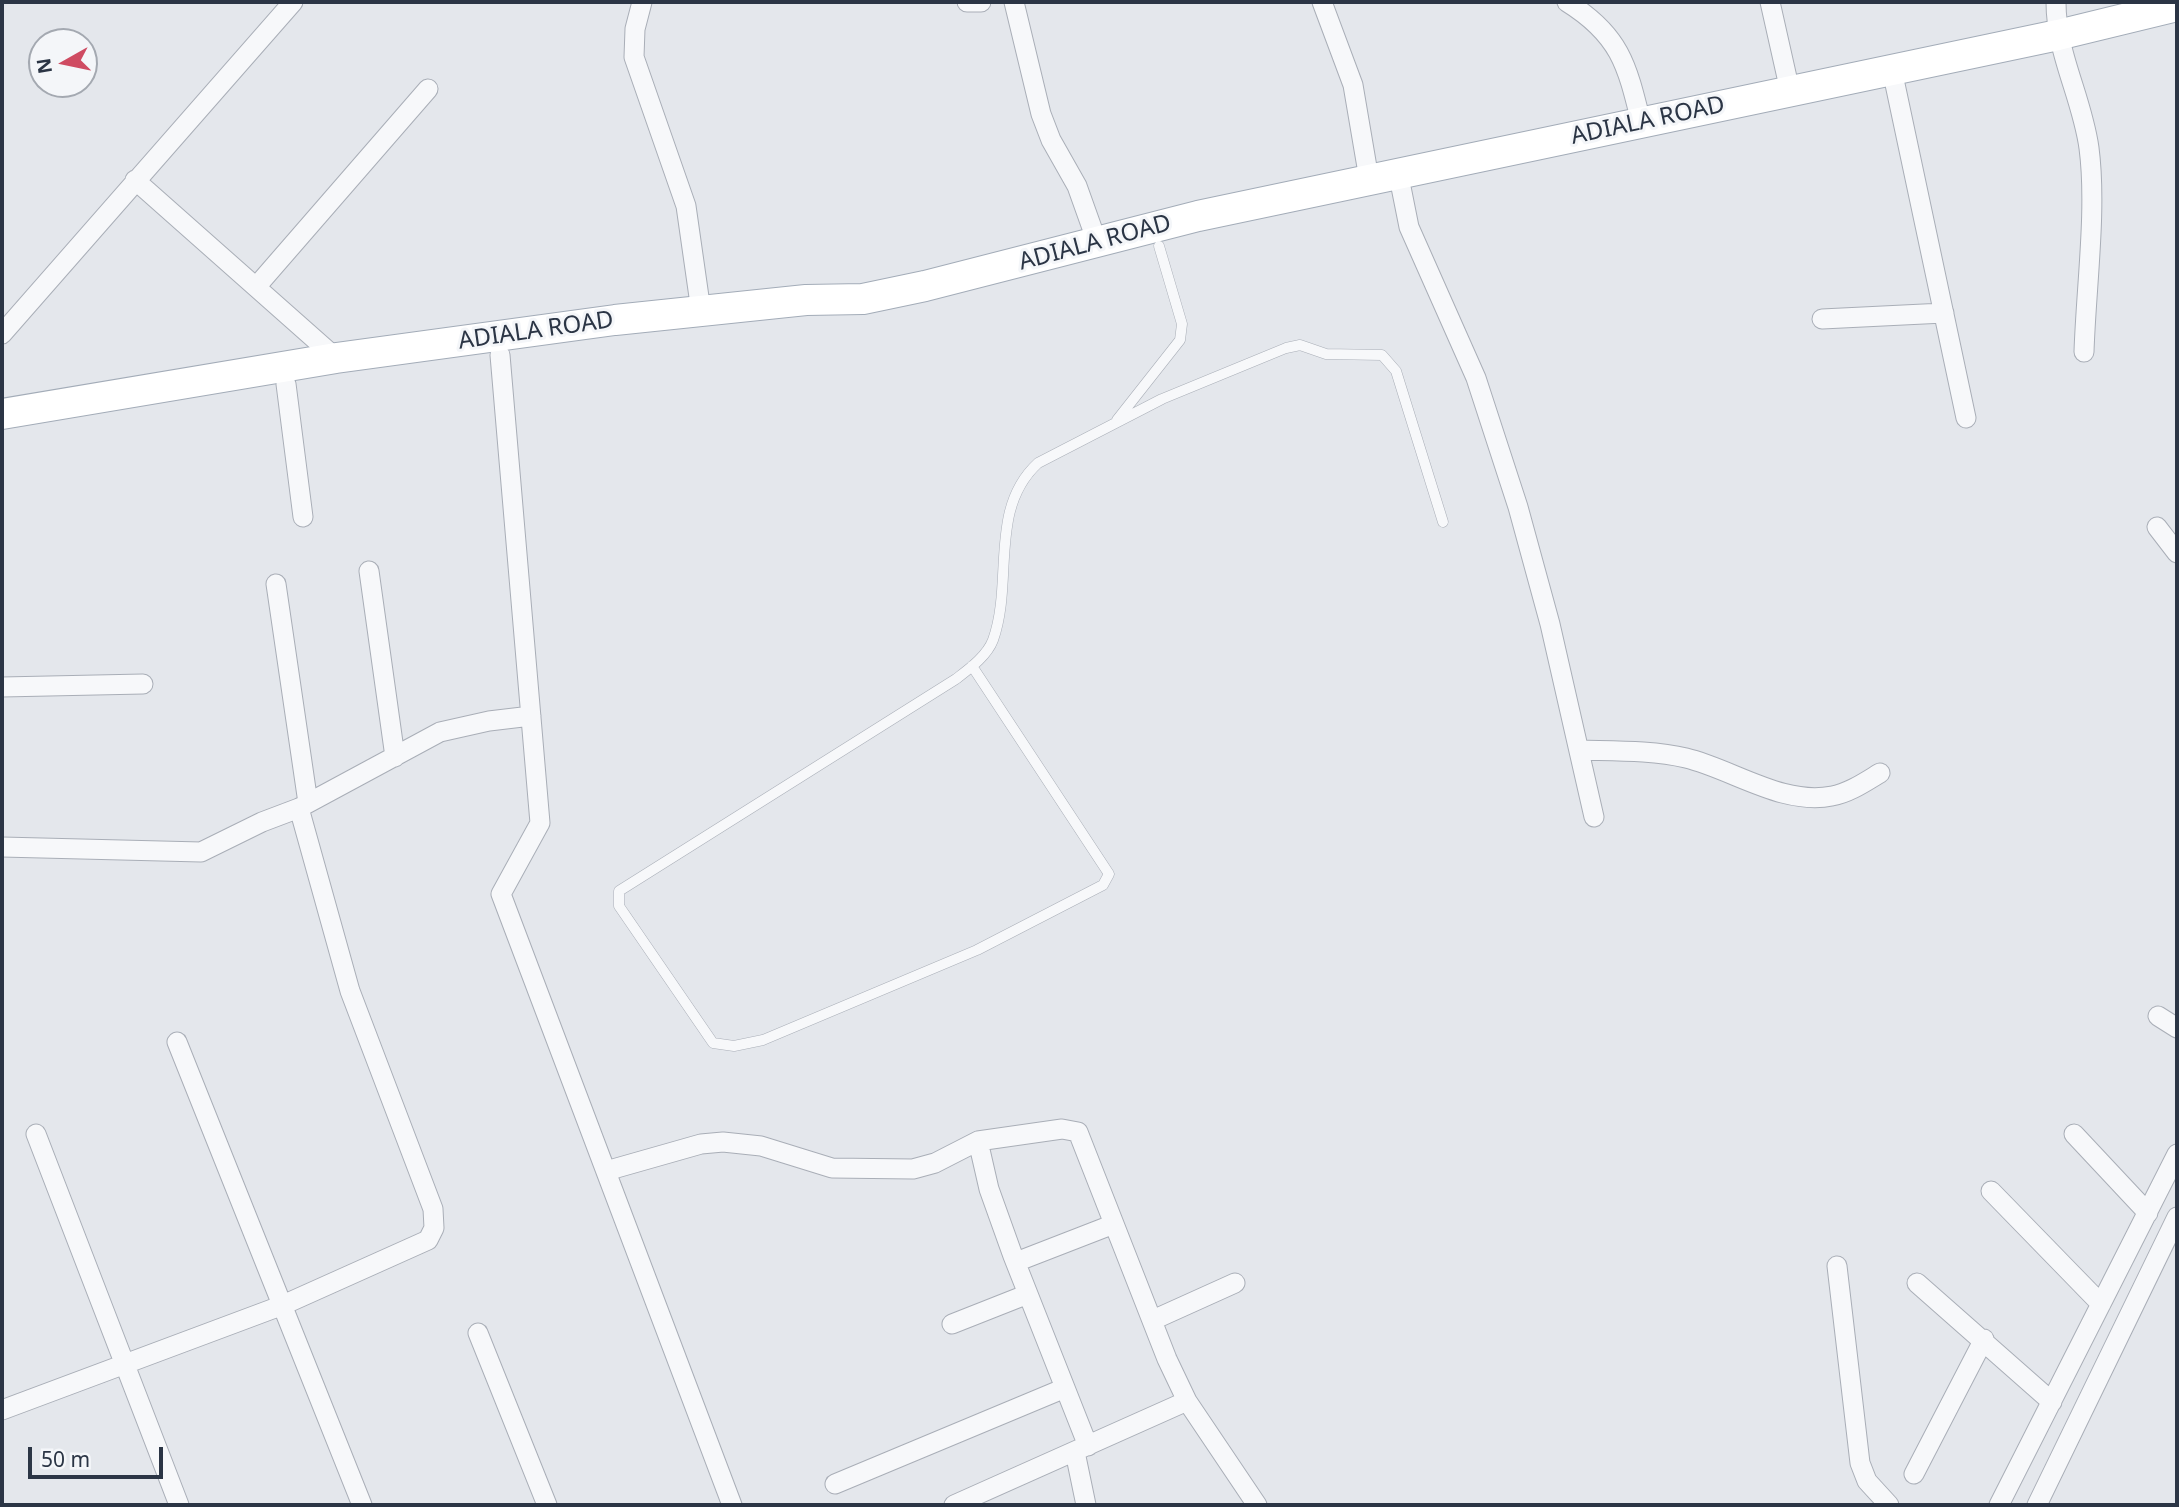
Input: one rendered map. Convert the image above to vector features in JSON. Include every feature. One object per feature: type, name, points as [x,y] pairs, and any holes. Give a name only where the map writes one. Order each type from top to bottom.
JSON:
[{"type":"main road","name":"ADIALA ROAD","points":[[2060,44],[2177,6]]},
{"type":"main road","name":"ADIALA ROAD","points":[[2,414],[336,358],[701,311],[806,300],[863,299],[1198,216],[1369,179],[1400,182],[2060,44],[2177,26]]},
{"type":"main road","name":"ADIALA ROAD","points":[[2,423],[500,355],[739,326],[866,317],[956,298],[1641,122],[1790,91],[1894,79]]},
{"type":"street","points":[[2,334],[293,2]]},
{"type":"street","points":[[642,2],[635,29],[634,57],[686,205],[701,311]]},
{"type":"street","points":[[967,2],[981,2]]},
{"type":"street","points":[[1014,2],[1041,114],[1051,140],[1077,186],[1097,242]]},
{"type":"street","points":[[1322,2],[1353,85],[1369,179]]},
{"type":"street","points":[[1567,2],[1589,16],[1622,58],[1632,77],[1641,122]]},
{"type":"street","points":[[1770,2],[1790,91]]},
{"type":"street","points":[[2056,2],[2060,44],[2089,149],[2092,188],[2084,352]]},
{"type":"street","points":[[1894,79],[1966,418]]},
{"type":"street","points":[[256,287],[428,89]]},
{"type":"street","points":[[135,180],[336,358]]},
{"type":"street","points":[[1400,182],[1409,227],[1476,378],[1518,507],[1550,624],[1594,817]]},
{"type":"street","points":[[1822,319],[1944,313]]},
{"type":"street","points":[[500,355],[540,823],[501,894],[732,1505]]},
{"type":"street","points":[[286,384],[303,517]]},
{"type":"street","points":[[2157,527],[2177,554]]},
{"type":"street","points":[[369,571],[395,757]]},
{"type":"street","points":[[2,1410],[127,1366],[283,1305],[428,1240],[434,1228],[433,1209],[350,991],[304,806],[276,584]]},
{"type":"street","points":[[2,687],[143,684]]},
{"type":"street","points":[[2,847],[201,852],[262,821],[304,806],[440,733],[489,721],[531,716]]},
{"type":"street","points":[[1579,750],[1682,757],[1712,765],[1775,790],[1809,797],[1831,796],[1880,773]]},
{"type":"street","points":[[2158,1016],[2177,1028]]},
{"type":"street","points":[[177,1042],[362,1505]]},
{"type":"street","points":[[606,1171],[701,1144],[723,1142],[761,1146],[832,1168],[913,1170],[935,1163],[978,1141],[1062,1129],[1078,1132],[1187,1401],[1257,1505]]},
{"type":"street","points":[[2074,1134],[2148,1213]]},
{"type":"street","points":[[36,1135],[179,1505]]},
{"type":"street","points":[[978,1141],[989,1189],[1065,1388],[1082,1449],[1086,1505]]},
{"type":"street","points":[[1999,1505],[2177,1154]]},
{"type":"street","points":[[1991,1191],[2101,1304]]},
{"type":"street","points":[[2037,1505],[2171,1246],[2177,1217]]},
{"type":"street","points":[[1016,1262],[1114,1224]]},
{"type":"street","points":[[1837,1266],[1860,1463],[1867,1481],[1889,1505]]},
{"type":"street","points":[[1153,1320],[1235,1283]]},
{"type":"street","points":[[1917,1283],[1984,1339],[2052,1402]]},
{"type":"street","points":[[952,1324],[1028,1294]]},
{"type":"street","points":[[478,1333],[547,1505]]},
{"type":"street","points":[[1914,1474],[1984,1339]]},
{"type":"street","points":[[835,1484],[1065,1388]]},
{"type":"street","points":[[954,1505],[995,1497],[1082,1449],[1187,1401]]},
{"type":"lane","points":[[1115,423],[1181,340],[1182,324],[1159,246]]},
{"type":"lane","points":[[972,666],[1109,874],[1103,885],[977,950],[763,1040],[734,1046],[713,1043],[619,906],[619,891],[972,666],[993,642],[1012,498],[1024,476],[1038,463],[1162,399],[1286,348],[1300,345],[1325,354],[1382,355],[1396,371],[1443,522]]}]
